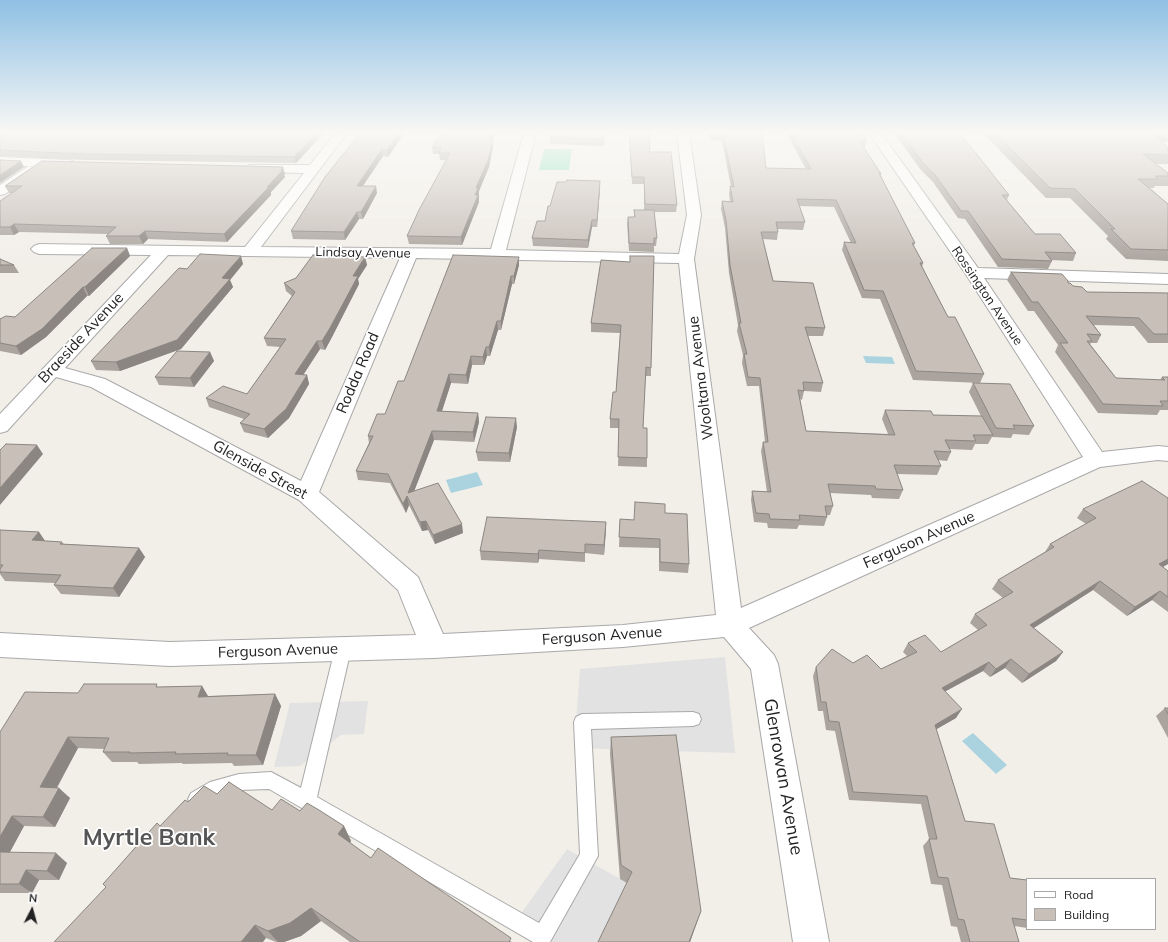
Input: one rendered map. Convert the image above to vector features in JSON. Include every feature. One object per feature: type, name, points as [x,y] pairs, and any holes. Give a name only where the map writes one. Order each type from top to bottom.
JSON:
[{"type":"street","points":[[0,191],[21,177]]},
{"type":"street","points":[[250,251],[307,177]]},
{"type":"street","points":[[497,254],[518,177]]},
{"type":"street","name":"Wooltana Avenue","points":[[689,177],[694,214],[686,259],[730,625]]},
{"type":"street","name":"Rossington Avenue","points":[[906,177],[973,273],[1096,460]]},
{"type":"street","name":"Lindsay Avenue","points":[[39,249],[497,254],[686,259]]},
{"type":"street","name":"Braeside Avenue","points":[[0,426],[164,250]]},
{"type":"street","name":"Rodda Road","points":[[307,494],[410,253]]},
{"type":"street","points":[[973,273],[1168,279]]},
{"type":"street","name":"Glenside Street","points":[[52,370],[98,383],[307,494],[409,584],[434,646]]},
{"type":"street","name":"Ferguson Avenue","points":[[3,650],[170,654],[434,646],[623,636],[730,625],[1096,460],[1165,458]]},
{"type":"street","name":"Glenrowan Avenue","points":[[730,625],[764,664],[811,942]]},
{"type":"lane","points":[[307,800],[343,649]]},
{"type":"lane","points":[[180,811],[186,805],[210,791],[239,782],[271,780],[542,936],[589,856],[582,722],[693,719]]},
{"type":"shaded area","points":[[725,657],[735,753],[574,748],[580,669]]},
{"type":"shaded area","points":[[368,701],[364,734],[341,735],[300,766],[274,767],[290,703]]},
{"type":"shaded area","points":[[567,849],[631,885],[603,942],[531,942],[510,929]]},
{"type":"water","points":[[863,356],[892,357],[895,364],[866,363]]},
{"type":"water","points":[[477,472],[483,485],[451,493],[446,480]]},
{"type":"water","points":[[973,733],[1007,765],[996,774],[962,741]]},
{"type":"building","points":[[18,177],[276,177],[267,187],[269,187],[224,234],[145,231],[139,236],[106,236],[116,227],[14,224],[10,227],[0,227],[0,201],[22,186],[5,186]]},
{"type":"building","points":[[325,177],[363,177],[357,186],[376,186],[361,212],[357,212],[344,232],[291,231]]},
{"type":"building","points":[[437,177],[481,177],[476,188],[478,188],[475,195],[478,195],[461,237],[407,236]]},
{"type":"building","points":[[632,177],[674,177],[677,205],[645,204],[644,177]]},
{"type":"building","points":[[732,177],[881,177],[915,243],[912,243],[923,263],[920,263],[948,317],[955,317],[984,374],[916,371],[883,291],[864,290],[844,242],[856,243],[836,200],[797,199],[805,222],[776,222],[778,232],[761,232],[773,281],[813,283],[825,328],[805,327],[823,383],[803,382],[804,391],[798,390],[806,431],[895,435],[885,410],[931,411],[933,415],[982,416],[993,435],[973,435],[976,441],[945,440],[951,452],[934,451],[941,466],[894,465],[903,490],[876,489],[875,486],[828,484],[833,506],[825,506],[827,517],[799,515],[800,520],[770,519],[769,514],[756,513],[752,491],[771,492],[763,442],[768,442],[760,378],[748,377],[744,354],[747,354],[739,323],[741,323],[730,265],[726,220],[722,201],[733,202],[730,186],[734,187]]},
{"type":"building","points":[[936,177],[995,177],[1009,195],[1002,195],[1035,234],[1060,234],[1076,253],[1045,252],[1052,261],[1002,259],[968,211],[961,211]]},
{"type":"building","points":[[1039,177],[1156,177],[1158,179],[1138,179],[1168,204],[1168,250],[1131,249],[1111,229],[1115,229],[1075,189],[1050,188]]},
{"type":"building","points":[[567,180],[600,181],[597,220],[592,220],[588,240],[532,238],[537,221],[545,221],[548,206],[550,206],[557,182],[566,182]]},
{"type":"building","points":[[634,210],[654,210],[657,238],[654,238],[654,244],[629,243],[628,217],[635,217]]},
{"type":"building","points":[[92,248],[127,248],[85,287],[83,287],[42,329],[16,346],[0,343],[0,319],[6,316],[15,317]]},
{"type":"building","points":[[200,254],[241,256],[222,278],[230,279],[177,340],[116,362],[91,361],[179,268],[187,269]]},
{"type":"building","points":[[313,255],[365,257],[353,276],[358,276],[330,328],[322,341],[317,341],[295,374],[307,375],[286,409],[264,429],[240,423],[250,414],[206,398],[223,386],[247,394],[286,339],[264,338],[295,292],[284,283],[296,278]]},
{"type":"building","points":[[453,255],[519,257],[514,276],[511,276],[501,321],[497,321],[489,347],[486,347],[483,357],[471,356],[466,375],[449,374],[437,411],[478,413],[473,432],[432,431],[408,493],[438,483],[462,524],[433,535],[426,521],[420,522],[407,496],[403,504],[388,474],[356,471],[373,436],[368,436],[377,414],[385,414],[398,381],[404,381]]},
{"type":"building","points":[[630,256],[654,256],[651,368],[646,367],[643,428],[647,428],[647,458],[618,457],[619,419],[610,419],[613,392],[616,392],[621,325],[591,323],[601,260],[630,262]]},
{"type":"building","points":[[0,259],[14,265],[0,265]]},
{"type":"building","points":[[1011,272],[1062,274],[1068,283],[1073,286],[1082,287],[1087,292],[1168,293],[1168,334],[1154,334],[1139,318],[1086,316],[1101,335],[1087,334],[1092,341],[1087,341],[1116,378],[1165,380],[1162,377],[1168,377],[1168,401],[1160,401],[1163,406],[1103,404],[1060,343],[1068,343],[1038,302],[1032,302]]},
{"type":"building","points":[[177,351],[210,352],[190,378],[155,377]]},
{"type":"building","points":[[973,383],[1010,384],[1034,426],[1013,425],[1015,429],[996,428]]},
{"type":"building","points":[[486,417],[516,418],[509,453],[476,452]]},
{"type":"building","points":[[6,444],[37,445],[0,488],[0,450]]},
{"type":"building","points":[[1142,481],[1168,498],[1168,559],[1159,564],[1168,571],[1168,597],[1160,591],[1135,607],[1100,581],[1030,625],[1063,652],[1029,674],[1011,659],[996,669],[989,662],[942,688],[962,709],[935,725],[965,821],[994,824],[1010,878],[1026,880],[1026,920],[1012,918],[1019,942],[970,942],[964,920],[958,919],[948,878],[938,877],[929,839],[937,839],[927,796],[853,792],[839,722],[829,721],[826,702],[821,702],[816,667],[832,649],[853,663],[867,655],[881,669],[917,652],[908,643],[925,635],[941,652],[987,625],[975,614],[1013,592],[998,580],[1054,547],[1050,544],[1096,518],[1083,509]]},
{"type":"building","points":[[635,502],[665,504],[665,513],[687,514],[689,564],[660,562],[660,539],[619,537],[620,519],[634,520]]},
{"type":"building","points":[[487,517],[606,522],[604,545],[585,544],[585,553],[539,550],[538,554],[480,551]]},
{"type":"building","points":[[0,530],[39,532],[32,540],[62,542],[60,544],[139,548],[113,588],[54,585],[61,575],[0,572],[3,565],[0,565]]},
{"type":"building","points":[[84,684],[157,684],[156,687],[202,686],[198,697],[275,694],[256,755],[227,755],[228,753],[175,754],[176,752],[103,752],[109,738],[68,737],[40,787],[59,788],[43,817],[12,816],[0,837],[0,732],[25,692],[78,693]]},
{"type":"building","points":[[676,735],[701,911],[689,942],[598,942],[632,872],[621,865],[611,737]]},
{"type":"building","points":[[229,782],[272,810],[281,799],[300,811],[307,803],[344,826],[338,834],[371,858],[378,848],[511,938],[509,942],[360,942],[311,908],[290,923],[268,931],[255,925],[241,942],[54,942],[106,887],[103,884],[157,823],[160,826],[185,800],[188,802],[204,786],[217,794]]},
{"type":"building","points":[[0,852],[56,853],[47,871],[26,870],[19,884],[0,884]]},
{"type":"district","name":"Myrtle Bank","points":[[149,838]]}]
